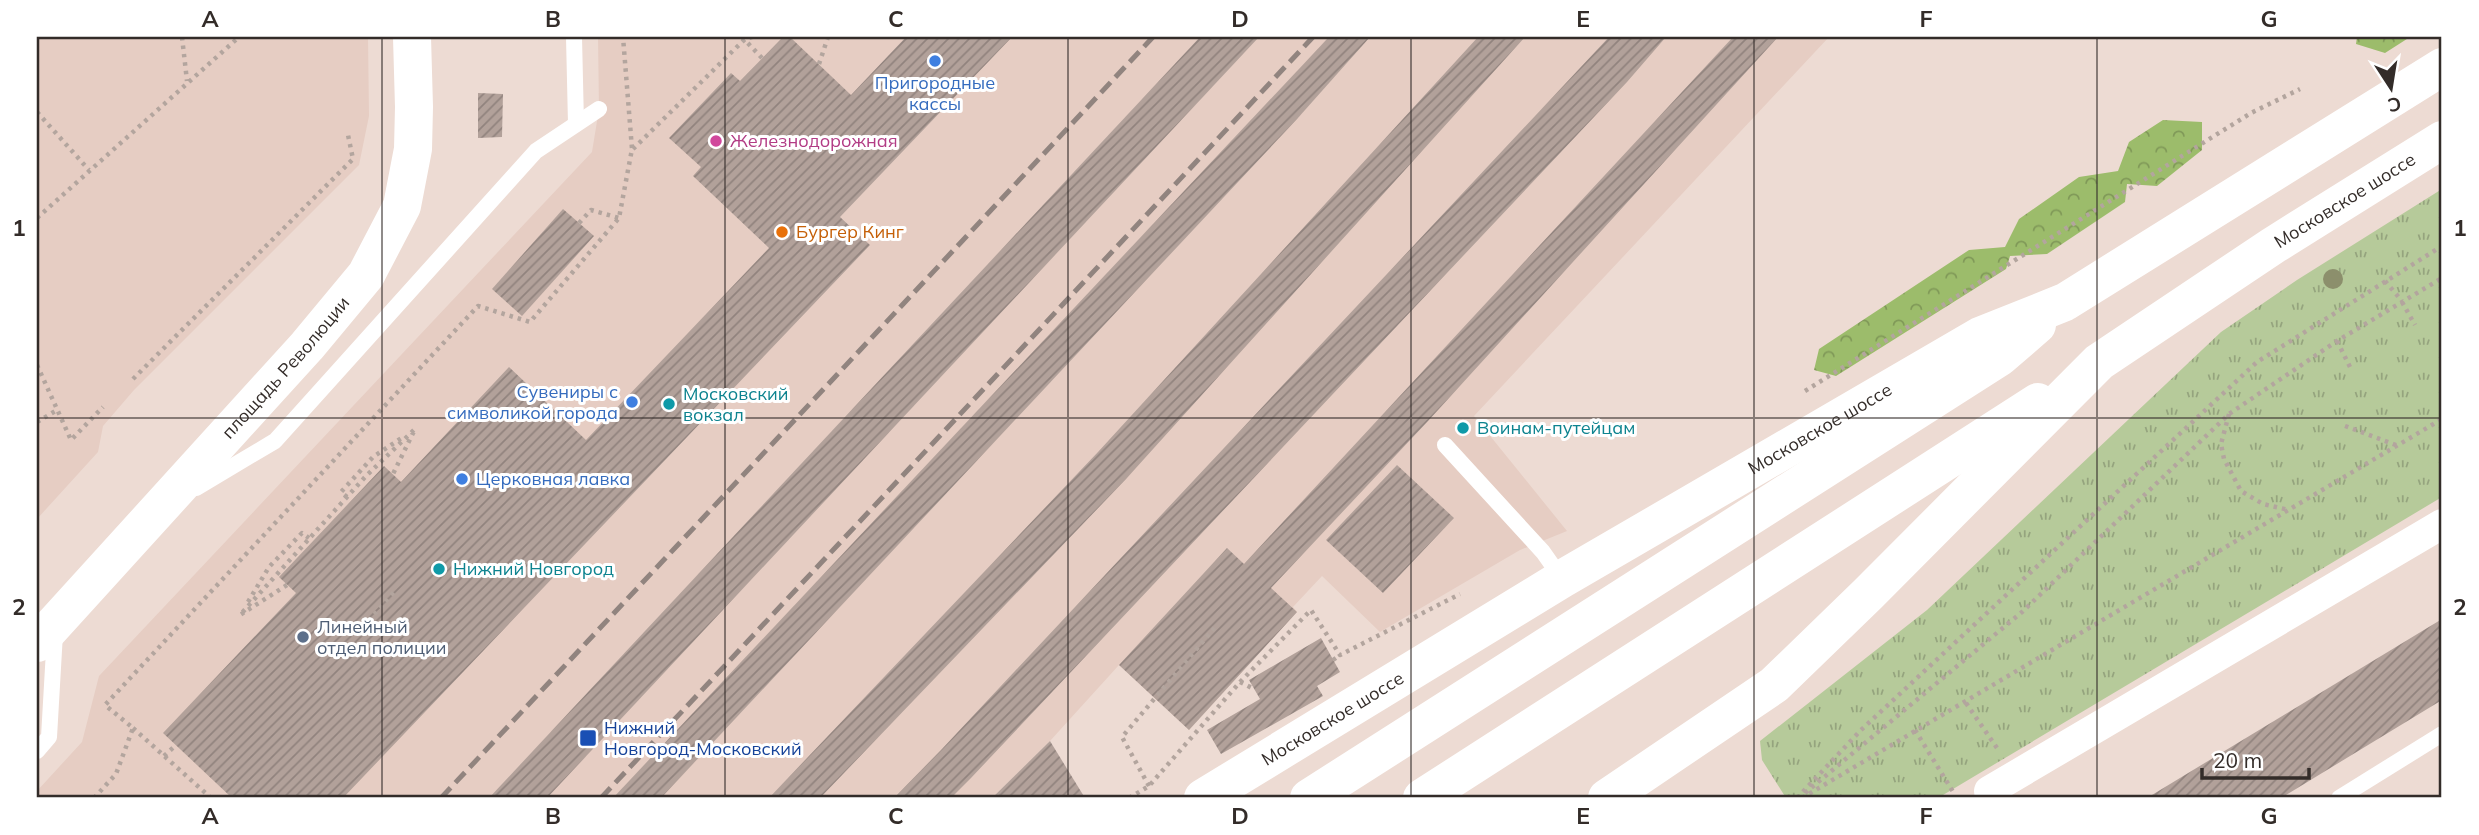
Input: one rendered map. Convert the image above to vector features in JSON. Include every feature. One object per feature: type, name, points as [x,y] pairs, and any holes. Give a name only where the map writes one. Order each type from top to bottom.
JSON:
[{"type":"main road","name":"площадь Революции","points":[[46,632],[307,346],[366,275],[402,206],[413,149],[412,37]]},
{"type":"main road","name":"Московское шоссе","points":[[1203,798],[1562,579],[1980,336],[2065,302],[2442,67]]},
{"type":"main road","name":"Московское шоссе","points":[[1607,798],[1774,685],[2099,362],[2274,245],[2442,139]]},
{"type":"main road","points":[[1309,798],[2000,357],[2065,302]]},
{"type":"main road","points":[[1422,798],[2099,362]]},
{"type":"street","points":[[1987,796],[2442,524]]},
{"type":"lane","points":[[574,37],[576,124]]},
{"type":"lane","points":[[161,508],[275,441],[536,151],[600,109]]},
{"type":"lane","points":[[1445,445],[1544,552],[1562,579]]},
{"type":"lane","points":[[37,751],[50,737],[46,632]]},
{"type":"lane","points":[[2339,798],[2442,734]]},
{"type":"path","points":[[182,37],[187,82]]},
{"type":"path","points":[[37,218],[240,37]]},
{"type":"path","points":[[211,798],[105,705],[478,306],[530,322],[619,218],[632,149],[623,37]]},
{"type":"path","points":[[632,149],[744,38],[752,37]]},
{"type":"path","points":[[819,65],[828,37]]},
{"type":"path","points":[[744,38],[762,58]]},
{"type":"path","points":[[1804,392],[2251,113],[2300,89]]},
{"type":"path","points":[[37,112],[89,170]]},
{"type":"path","points":[[133,379],[353,159],[348,135]]},
{"type":"path","points":[[579,223],[591,210],[619,218]]},
{"type":"path","points":[[1799,798],[1861,730],[2257,362],[2442,246]]},
{"type":"path","points":[[1799,798],[2022,612],[2229,414],[2337,341],[2442,278]]},
{"type":"path","points":[[2385,281],[2402,301],[2415,325]]},
{"type":"path","points":[[2337,341],[2350,367]]},
{"type":"path","points":[[37,365],[71,440],[103,407]]},
{"type":"path","points":[[37,422],[57,410]]},
{"type":"path","points":[[2229,414],[2221,444],[2224,459],[2241,492],[2263,504],[2290,510]]},
{"type":"path","points":[[1799,798],[2442,419]]},
{"type":"path","points":[[2345,426],[2397,446]]},
{"type":"path","points":[[240,615],[309,538],[322,528],[347,497],[341,492],[373,457],[415,429],[393,474]]},
{"type":"path","points":[[240,615],[269,567],[302,533],[309,538]]},
{"type":"path","points":[[240,615],[287,585]]},
{"type":"path","points":[[1333,660],[1472,588]]},
{"type":"path","points":[[363,627],[394,592]]},
{"type":"path","points":[[1129,798],[1149,786],[1240,682],[1311,610],[1340,655]]},
{"type":"path","points":[[1149,786],[1122,737],[1216,626]]},
{"type":"path","points":[[1240,682],[1254,689]]},
{"type":"path","points":[[94,798],[116,774],[133,728]]},
{"type":"path","points":[[1915,730],[1957,798]]},
{"type":"path","points":[[164,756],[176,745]]},
{"type":"shaded area","points":[[37,37],[368,37],[369,116],[359,165],[134,390],[103,426],[98,452],[37,519]]},
{"type":"shaded area","points":[[598,37],[1829,37],[1474,416],[1567,531],[1520,550],[1380,632],[1322,576],[1293,607],[1297,612],[1189,730],[1119,665],[1050,741],[992,798],[37,798],[37,791],[82,742],[99,676],[592,152],[599,109]]},
{"type":"green space","points":[[2357,37],[2410,37],[2385,53],[2356,44]]},
{"type":"green space","points":[[2163,120],[2202,122],[2202,150],[2157,186],[2127,184],[2125,202],[2047,254],[2010,256],[2006,269],[1836,376],[1814,370],[1819,349],[1969,250],[2005,247],[2019,219],[2079,177],[2118,171],[2129,142]]},
{"type":"green space","points":[[2442,189],[2442,497],[1938,798],[1786,798],[1762,760],[1760,741],[1927,610],[2221,332],[2297,280]]},
{"type":"building","name":"Московский вокзал","points":[[783,37],[790,37],[851,95],[906,37],[1012,37],[840,217],[870,245],[343,798],[232,798],[163,733],[296,593],[279,577],[384,466],[401,482],[509,367],[586,440],[769,248],[693,176],[701,167],[669,138],[731,73],[740,81]]},
{"type":"building","points":[[1200,37],[1259,37],[547,798],[489,798]]},
{"type":"building","points":[[1329,37],[1370,37],[1297,119],[661,798],[613,798]]},
{"type":"building","points":[[1478,37],[1525,37],[1126,479],[820,798],[769,798],[1098,452]]},
{"type":"building","points":[[1609,37],[1666,37],[1627,82],[951,798],[894,798],[942,749]]},
{"type":"building","points":[[1733,37],[1778,37],[1428,421],[1271,588],[1297,612],[1189,730],[1119,665],[1227,548],[1244,564]]},
{"type":"building","points":[[478,93],[503,94],[502,137],[478,138]]},
{"type":"building","points":[[563,209],[594,236],[522,316],[492,289]]},
{"type":"building","points":[[1397,465],[1454,518],[1383,593],[1326,540]]},
{"type":"building","points":[[2442,619],[2442,700],[2281,798],[2147,798]]},
{"type":"building","points":[[1321,638],[1340,672],[1317,686],[1323,696],[1221,754],[1207,730],[1260,699],[1249,680]]},
{"type":"building","points":[[1050,741],[1085,798],[992,798]]},
{"type":"railway","points":[[441,798],[1153,37]]},
{"type":"railway","points":[[601,798],[1313,37]]},
{"type":"place","name":"Пригородные кассы","points":[[935,61]]},
{"type":"place","name":"Железнодорожная","points":[[716,141]]},
{"type":"place","name":"Бургер Кинг","points":[[782,232]]},
{"type":"place","name":"Сувениры с символикой города","points":[[632,402]]},
{"type":"place","name":"Московский вокзал","points":[[669,404]]},
{"type":"place","name":"Воинам-путейцам","points":[[1463,428]]},
{"type":"place","name":"Церковная лавка","points":[[462,479]]},
{"type":"place","name":"Нижний Новгород","points":[[439,569]]},
{"type":"place","name":"Линейный отдел полиции","points":[[303,637]]},
{"type":"place","name":"Нижний Новгород-Московский","points":[[588,738]]}]
